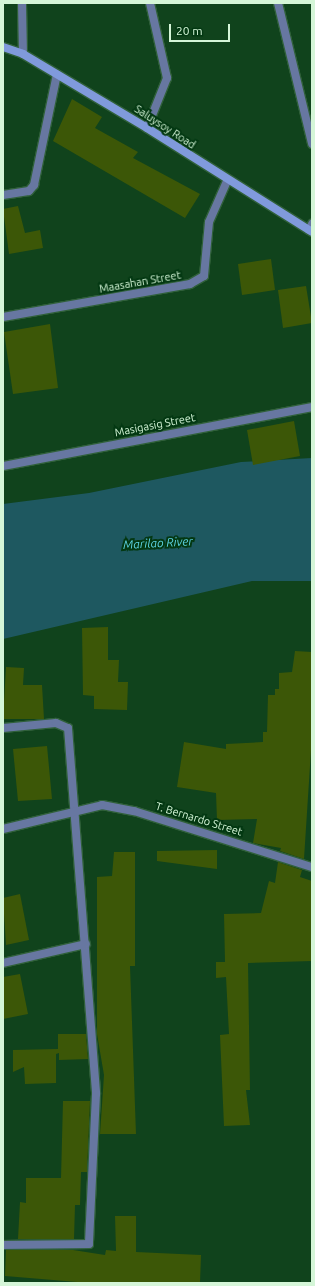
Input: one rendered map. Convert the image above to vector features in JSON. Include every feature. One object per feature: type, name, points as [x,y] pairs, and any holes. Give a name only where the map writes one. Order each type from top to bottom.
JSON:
[{"type":"main road","name":"Saluysoy Road","points":[[3,47],[23,54],[147,128],[227,181],[311,228]]},
{"type":"street","points":[[22,3],[23,54]]},
{"type":"street","points":[[147,128],[167,78],[150,3]]},
{"type":"street","points":[[278,3],[311,139]]},
{"type":"street","points":[[3,195],[29,191],[34,185],[57,74]]},
{"type":"street","name":"Maasahan Street","points":[[3,317],[190,284],[204,276],[209,222],[227,181]]},
{"type":"street","name":"Masigasig Street","points":[[3,466],[312,406]]},
{"type":"street","points":[[3,728],[64,725],[68,728],[77,810],[96,1094],[91,1240],[85,1246],[3,1245]]},
{"type":"street","name":"T. Bernardo Street","points":[[3,829],[102,805],[134,811],[312,867]]},
{"type":"street","points":[[3,962],[86,944]]},
{"type":"water","name":"Marilao River","points":[[312,458],[312,581],[252,581],[3,639],[3,504],[89,493],[241,462]]},
{"type":"building","points":[[72,99],[102,117],[95,128],[138,152],[133,158],[200,194],[185,218],[53,141]]},
{"type":"building","points":[[18,206],[25,233],[40,230],[43,248],[9,254],[3,209]]},
{"type":"building","points":[[271,259],[275,290],[242,295],[238,264]]},
{"type":"building","points":[[306,286],[312,323],[283,328],[278,290]]},
{"type":"building","points":[[50,324],[58,388],[13,394],[4,332]]},
{"type":"building","points":[[294,421],[300,456],[253,465],[247,430]]},
{"type":"building","points":[[108,627],[108,660],[119,660],[118,682],[128,682],[127,710],[94,709],[94,696],[83,695],[82,628]]},
{"type":"building","points":[[295,651],[312,652],[312,735],[304,859],[280,851],[281,848],[253,843],[257,819],[217,820],[216,793],[177,787],[184,742],[226,749],[226,744],[263,742],[263,732],[267,732],[268,695],[275,695],[275,689],[279,689],[279,673],[292,672]]},
{"type":"building","points":[[6,667],[24,668],[23,685],[42,685],[44,719],[3,719]]},
{"type":"building","points":[[47,746],[52,799],[18,801],[13,749]]},
{"type":"building","points":[[217,850],[217,869],[157,861],[157,851]]},
{"type":"building","points":[[114,852],[135,852],[135,966],[130,966],[136,1134],[100,1134],[104,1075],[97,1034],[97,877],[112,876]]},
{"type":"building","points":[[278,862],[302,870],[300,877],[312,881],[312,961],[248,963],[250,1090],[246,1090],[250,1125],[224,1126],[220,1035],[229,1034],[226,977],[216,978],[216,962],[225,962],[224,914],[261,913],[269,881],[275,883]]},
{"type":"building","points":[[20,894],[29,940],[6,945],[3,898]]},
{"type":"building","points":[[20,974],[28,1014],[3,1019],[3,977]]},
{"type":"building","points":[[58,1034],[86,1034],[88,1059],[59,1060],[59,1053],[56,1054],[56,1083],[25,1084],[24,1067],[13,1072],[13,1050],[58,1049]]},
{"type":"building","points":[[63,1101],[90,1101],[87,1172],[81,1172],[80,1205],[75,1205],[74,1239],[18,1239],[20,1202],[26,1203],[26,1178],[61,1178]]},
{"type":"building","points":[[115,1216],[136,1216],[136,1252],[201,1255],[200,1283],[89,1283],[5,1276],[6,1250],[73,1250],[105,1255],[106,1250],[116,1251]]}]
